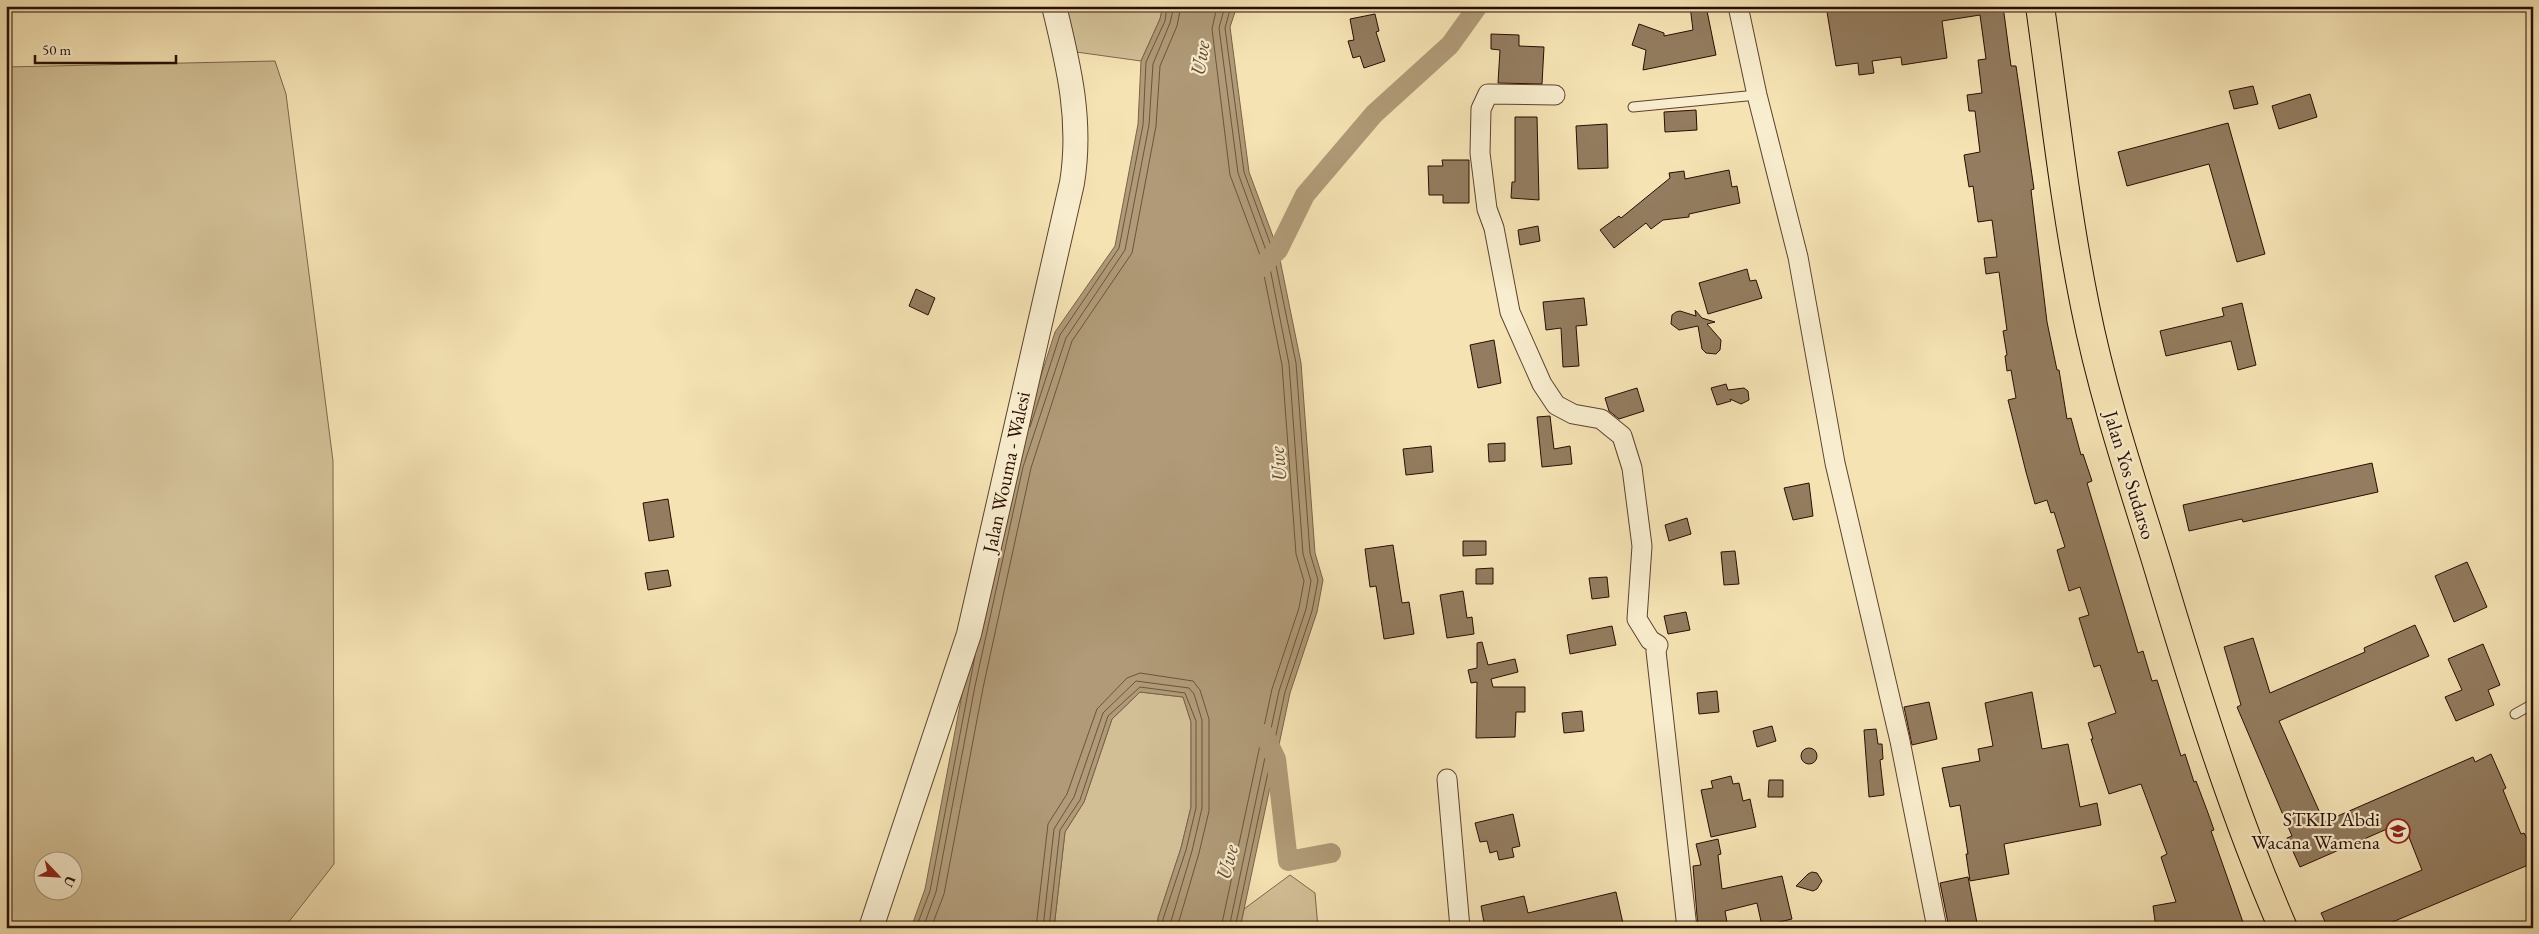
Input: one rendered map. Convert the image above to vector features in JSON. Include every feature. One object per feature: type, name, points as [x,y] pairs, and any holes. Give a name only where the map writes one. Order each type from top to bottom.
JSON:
[{"type":"main road","name":"Jalan Yos Sudarso","points":[[2040,6],[2069,220],[2085,308],[2109,406],[2194,689],[2265,886],[2283,928]]},
{"type":"street","name":"Jalan Wouma - Walesi","points":[[871,928],[969,634],[1072,183],[1077,146],[1076,118],[1072,88],[1054,6]]},
{"type":"street","points":[[1738,6],[1757,95],[1798,257],[1835,463],[1900,741],[1937,928]]},
{"type":"street","points":[[1555,95],[1488,94],[1480,109],[1480,153],[1487,209],[1494,228],[1510,312],[1542,384],[1556,405],[1573,414],[1601,419],[1622,436],[1632,468],[1642,546],[1638,619],[1650,640],[1658,645],[1656,652],[1687,928]]},
{"type":"street","points":[[1447,778],[1460,928]]},
{"type":"lane","points":[[1633,107],[1757,95]]},
{"type":"lane","points":[[2515,714],[2533,704]]},
{"type":"shaded area","points":[[1057,6],[1163,6],[1160,19],[1141,61],[1069,51]]},
{"type":"shaded area","points":[[275,61],[286,94],[333,461],[334,864],[284,928],[6,928],[6,67]]},
{"type":"shaded area","points":[[1140,692],[1183,697],[1191,722],[1191,807],[1181,848],[1158,918],[1158,928],[1054,928],[1065,832],[1084,802],[1112,719]]},
{"type":"shaded area","points":[[1290,875],[1315,893],[1318,928],[1240,928],[1244,909]]},
{"type":"water","name":"Uwe","points":[[1163,6],[1237,6],[1230,27],[1249,172],[1278,250],[1301,363],[1315,553],[1323,580],[1317,612],[1290,693],[1240,928],[1158,928],[1158,918],[1181,848],[1191,807],[1191,722],[1183,697],[1140,692],[1112,719],[1084,802],[1065,832],[1054,928],[911,928],[925,889],[964,684],[1013,463],[1055,332],[1115,246],[1138,124],[1141,61],[1160,19]]},
{"type":"building","points":[[1690,6],[1706,6],[1716,55],[1643,70],[1646,50],[1632,45],[1639,24],[1664,33],[1664,36],[1693,30]]},
{"type":"building","points":[[1826,6],[2003,6],[2011,66],[2016,66],[2034,189],[2031,190],[2047,322],[2057,370],[2059,370],[2067,419],[2071,418],[2081,455],[2083,454],[2092,481],[2087,483],[2138,653],[2143,651],[2152,681],[2157,680],[2181,756],[2185,754],[2194,782],[2196,781],[2208,813],[2214,830],[2211,831],[2245,928],[2156,928],[2153,906],[2176,902],[2161,857],[2167,854],[2141,784],[2109,794],[2091,739],[2093,739],[2088,723],[2116,713],[2100,665],[2094,667],[2079,618],[2089,615],[2080,587],[2069,591],[2057,550],[2065,547],[2054,512],[2051,513],[2047,500],[2035,504],[2026,472],[2008,400],[2016,398],[2011,370],[2007,371],[2005,356],[2007,355],[2003,331],[2007,330],[1999,272],[1986,274],[1984,258],[1997,257],[1992,220],[1978,222],[1973,186],[1969,187],[1964,155],[1980,152],[1975,111],[1969,111],[1967,95],[1982,93],[1978,60],[1986,59],[1980,15],[1942,21],[1947,58],[1902,65],[1901,57],[1872,61],[1874,73],[1859,75],[1858,63],[1836,66]]},
{"type":"building","points":[[1375,14],[1379,31],[1376,32],[1385,61],[1364,68],[1360,56],[1353,58],[1348,41],[1354,40],[1350,19]]},
{"type":"building","points":[[1491,34],[1519,35],[1519,46],[1544,47],[1542,84],[1498,83],[1500,50],[1491,49]]},
{"type":"building","points":[[2253,86],[2258,104],[2234,109],[2229,91]]},
{"type":"building","points":[[2310,94],[2317,117],[2279,129],[2272,106]]},
{"type":"building","points":[[1696,110],[1697,130],[1665,132],[1664,112]]},
{"type":"building","points":[[1515,117],[1537,117],[1539,200],[1511,198],[1512,182],[1515,182]]},
{"type":"building","points":[[2228,123],[2265,254],[2237,262],[2209,164],[2127,186],[2118,152]]},
{"type":"building","points":[[1607,124],[1608,168],[1578,169],[1576,126]]},
{"type":"building","points":[[1442,160],[1469,160],[1469,203],[1443,203],[1443,195],[1429,195],[1428,166],[1443,166]]},
{"type":"building","points":[[1729,170],[1732,187],[1737,186],[1740,203],[1689,214],[1689,217],[1663,220],[1651,229],[1646,223],[1614,248],[1600,230],[1619,216],[1621,218],[1670,178],[1669,173],[1684,171],[1685,179]]},
{"type":"building","points":[[1538,226],[1540,241],[1520,245],[1518,230]]},
{"type":"building","points":[[1747,269],[1750,281],[1756,280],[1762,298],[1708,314],[1699,283]]},
{"type":"building","points":[[916,289],[935,298],[928,315],[909,306]]},
{"type":"building","points":[[1584,298],[1587,325],[1576,326],[1579,366],[1563,367],[1561,328],[1546,330],[1543,302]]},
{"type":"building","points":[[2242,303],[2256,365],[2238,370],[2231,341],[2166,356],[2160,331],[2224,316],[2222,308]]},
{"type":"building","points":[[1695,310],[1702,318],[1715,322],[1707,324],[1721,340],[1720,350],[1716,354],[1706,353],[1702,349],[1698,326],[1679,330],[1671,324],[1672,315],[1676,312],[1680,311],[1696,316]]},
{"type":"building","points":[[1494,340],[1501,383],[1478,388],[1470,345]]},
{"type":"building","points":[[1726,384],[1728,390],[1744,388],[1748,391],[1749,400],[1741,404],[1730,399],[1731,401],[1717,405],[1711,388]]},
{"type":"building","points":[[1637,388],[1644,411],[1619,419],[1609,411],[1605,398]]},
{"type":"building","points":[[1550,416],[1554,449],[1570,446],[1572,464],[1542,467],[1537,417]]},
{"type":"building","points":[[1505,443],[1505,461],[1489,462],[1488,444]]},
{"type":"building","points":[[1431,446],[1433,472],[1406,475],[1403,449]]},
{"type":"building","points":[[2372,463],[2378,492],[2243,522],[2242,519],[2189,531],[2183,505]]},
{"type":"building","points":[[1809,483],[1813,516],[1793,520],[1784,488]]},
{"type":"building","points":[[668,499],[674,537],[649,541],[643,503]]},
{"type":"building","points":[[1687,518],[1691,534],[1669,541],[1665,525]]},
{"type":"building","points":[[1463,541],[1486,541],[1486,555],[1463,556]]},
{"type":"building","points":[[1393,545],[1402,603],[1409,602],[1414,634],[1384,639],[1376,586],[1370,587],[1365,549]]},
{"type":"building","points":[[1735,551],[1739,584],[1724,585],[1721,552]]},
{"type":"building","points":[[2467,562],[2487,607],[2454,622],[2435,576]]},
{"type":"building","points":[[1493,568],[1493,584],[1476,584],[1476,569]]},
{"type":"building","points":[[668,570],[671,586],[648,590],[645,573]]},
{"type":"building","points":[[1607,577],[1609,597],[1592,599],[1589,578]]},
{"type":"building","points":[[1463,591],[1467,618],[1472,617],[1474,634],[1447,638],[1440,595]]},
{"type":"building","points":[[1686,612],[1690,630],[1668,634],[1664,616]]},
{"type":"building","points":[[2415,625],[2429,656],[2279,721],[2324,822],[2473,757],[2475,762],[2491,754],[2506,788],[2503,790],[2521,834],[2524,833],[2533,850],[2533,863],[2378,928],[2328,928],[2321,913],[2422,870],[2403,822],[2300,867],[2287,838],[2292,836],[2237,707],[2241,705],[2224,647],[2253,638],[2270,693],[2365,652],[2364,648]]},
{"type":"building","points":[[1612,626],[1616,645],[1570,654],[1567,635]]},
{"type":"building","points":[[1482,642],[1488,665],[1515,659],[1518,672],[1491,679],[1493,687],[1525,687],[1525,712],[1516,712],[1515,737],[1476,738],[1477,682],[1471,683],[1468,670],[1477,668],[1477,643]]},
{"type":"building","points":[[2483,644],[2500,685],[2488,690],[2494,705],[2456,721],[2445,697],[2462,690],[2448,659]]},
{"type":"building","points":[[1717,691],[1719,712],[1699,714],[1697,693]]},
{"type":"building","points":[[2032,692],[2042,749],[2068,744],[2080,807],[2097,803],[2101,825],[2004,844],[2009,874],[1970,881],[1966,854],[1968,854],[1960,805],[1950,807],[1942,768],[1980,761],[1978,749],[1993,746],[1985,703]]},
{"type":"building","points":[[1929,702],[1937,739],[1912,745],[1904,707]]},
{"type":"building","points":[[1582,711],[1584,731],[1564,733],[1562,713]]},
{"type":"building","points":[[1772,726],[1776,741],[1757,747],[1753,731]]},
{"type":"building","points":[[1876,729],[1878,744],[1882,744],[1883,759],[1880,760],[1884,795],[1869,797],[1864,730]]},
{"type":"building","points":[[1806,748],[1812,748],[1817,753],[1815,762],[1806,764],[1801,759],[1801,753]]},
{"type":"building","points":[[1731,776],[1733,784],[1739,783],[1743,801],[1750,799],[1756,827],[1711,837],[1701,790],[1713,788],[1711,781]]},
{"type":"building","points":[[1769,780],[1783,780],[1783,797],[1768,797]]},
{"type":"building","points":[[1513,814],[1520,846],[1512,848],[1514,857],[1499,860],[1497,851],[1490,853],[1487,841],[1480,842],[1475,823]]},
{"type":"building","points":[[1718,839],[1721,854],[1718,855],[1722,889],[1782,876],[1792,919],[1762,926],[1757,903],[1725,911],[1728,928],[1698,928],[1693,866],[1701,865],[1696,844]]},
{"type":"building","points":[[1812,872],[1817,873],[1822,881],[1817,889],[1813,891],[1796,886],[1808,874]]},
{"type":"building","points":[[1968,877],[1978,928],[1949,928],[1940,883]]},
{"type":"building","points":[[1616,892],[1624,928],[1485,928],[1481,906],[1524,896],[1528,913]]},
{"type":"waterway","points":[[1259,269],[1278,250],[1305,195],[1374,114],[1450,45],[1478,6]]},
{"type":"waterway","points":[[1264,734],[1276,759],[1288,861],[1331,853]]},
{"type":"place","name":"STKIP Abdi Wacana Wamena","points":[[2398,831]]}]
